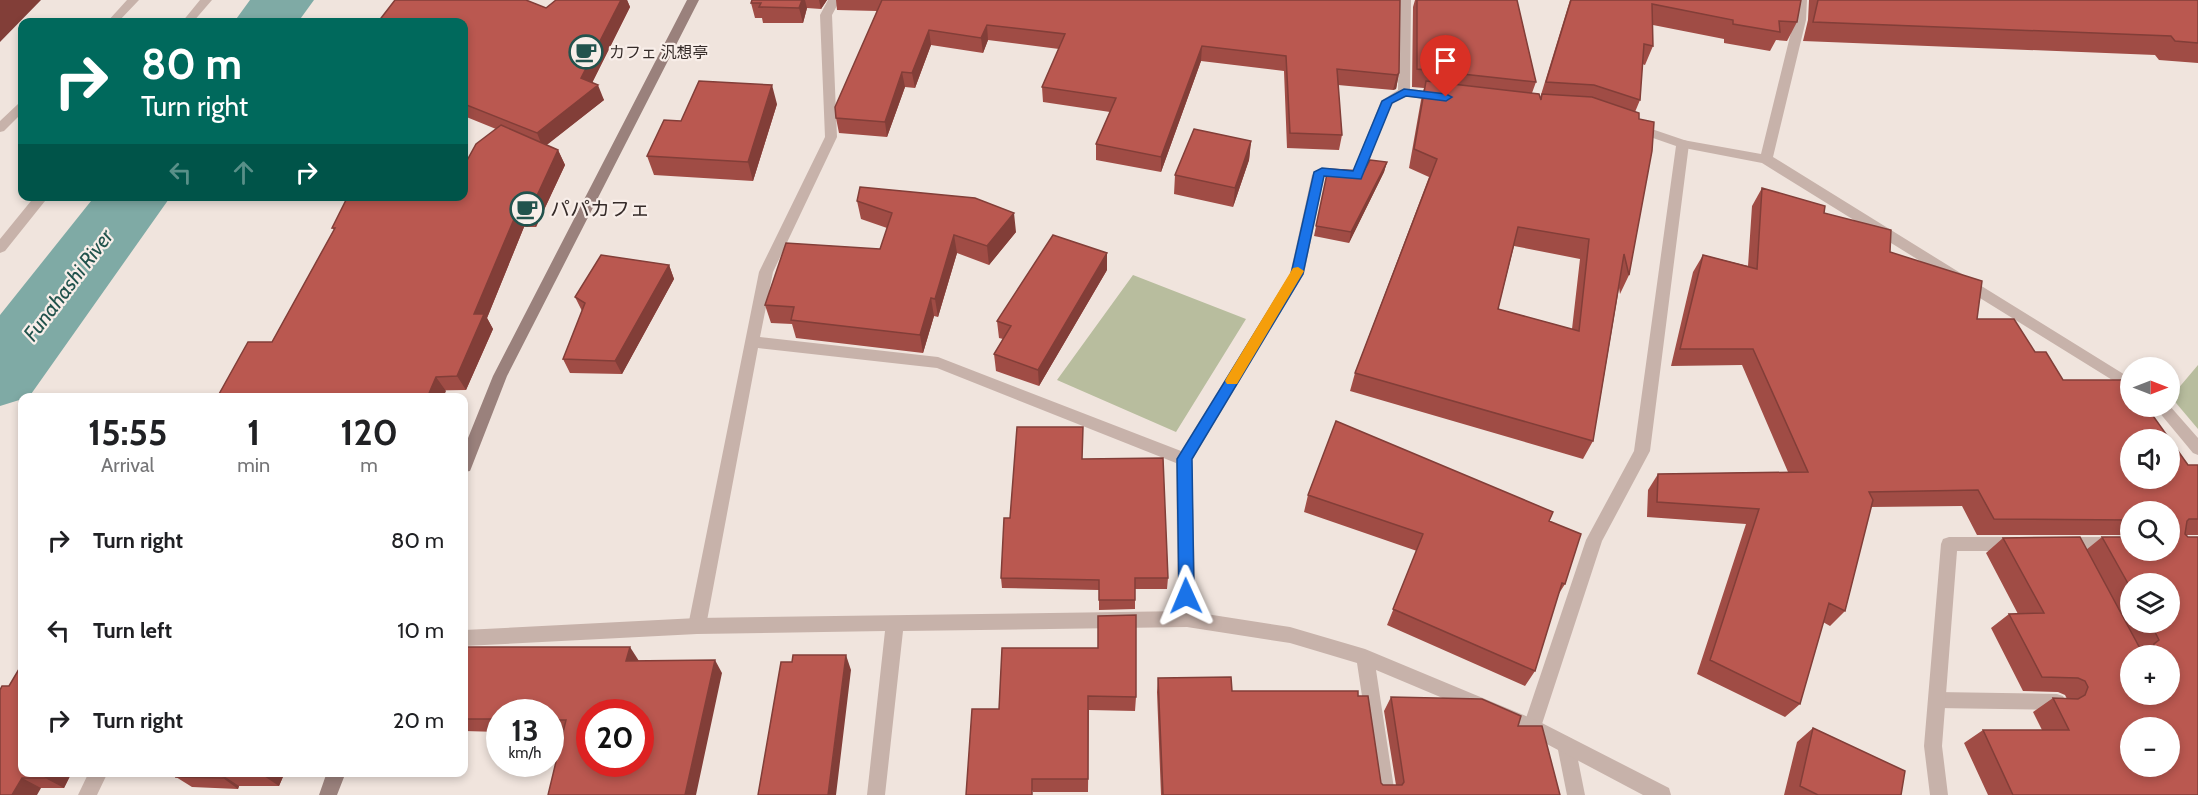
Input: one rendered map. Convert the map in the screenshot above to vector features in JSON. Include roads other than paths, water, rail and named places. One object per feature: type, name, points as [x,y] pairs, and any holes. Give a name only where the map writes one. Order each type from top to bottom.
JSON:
[{"type":"street","points":[[116,18],[133,0]]},
{"type":"street","points":[[190,18],[206,0]]},
{"type":"street","points":[[468,456],[500,376],[693,0]]},
{"type":"street","points":[[697,626],[766,272],[831,137],[826,15],[834,0]]},
{"type":"street","points":[[1404,92],[1405,0]]},
{"type":"street","points":[[1766,159],[1800,20],[1801,0]]},
{"type":"street","points":[[1187,619],[1185,459],[1297,274],[1318,175],[1322,172],[1357,176],[1387,101],[1404,92],[1450,97]]},
{"type":"street","points":[[0,128],[18,111]]},
{"type":"street","points":[[1618,121],[1683,144],[1766,159],[2120,379]]},
{"type":"street","points":[[1532,727],[1594,540],[1642,451],[1683,144]]},
{"type":"street","points":[[0,248],[39,201]]},
{"type":"street","points":[[752,342],[938,363],[1185,459]]},
{"type":"street","points":[[2170,417],[2198,449]]},
{"type":"street","points":[[1939,795],[1933,746],[1949,544],[2120,544]]},
{"type":"street","points":[[2067,544],[2077,564]]},
{"type":"street","points":[[468,638],[697,626],[1187,619],[1290,635],[1365,657],[1532,727],[1662,795]]},
{"type":"street","points":[[876,795],[895,623]]},
{"type":"street","points":[[1365,657],[1386,795]]},
{"type":"street","points":[[1937,700],[2057,702]]},
{"type":"street","points":[[1566,745],[1576,795]]},
{"type":"street","points":[[87,795],[96,777]]},
{"type":"street","points":[[328,795],[335,777]]},
{"type":"waterway","name":"Funahashi River","points":[[269,18],[283,0]]},
{"type":"waterway","name":"Funahashi River","points":[[0,374],[131,201]]},
{"type":"place","name":"カフェ 汎想亭","points":[[586,52]]},
{"type":"place","name":"パパカフェ","points":[[527,209]]}]
